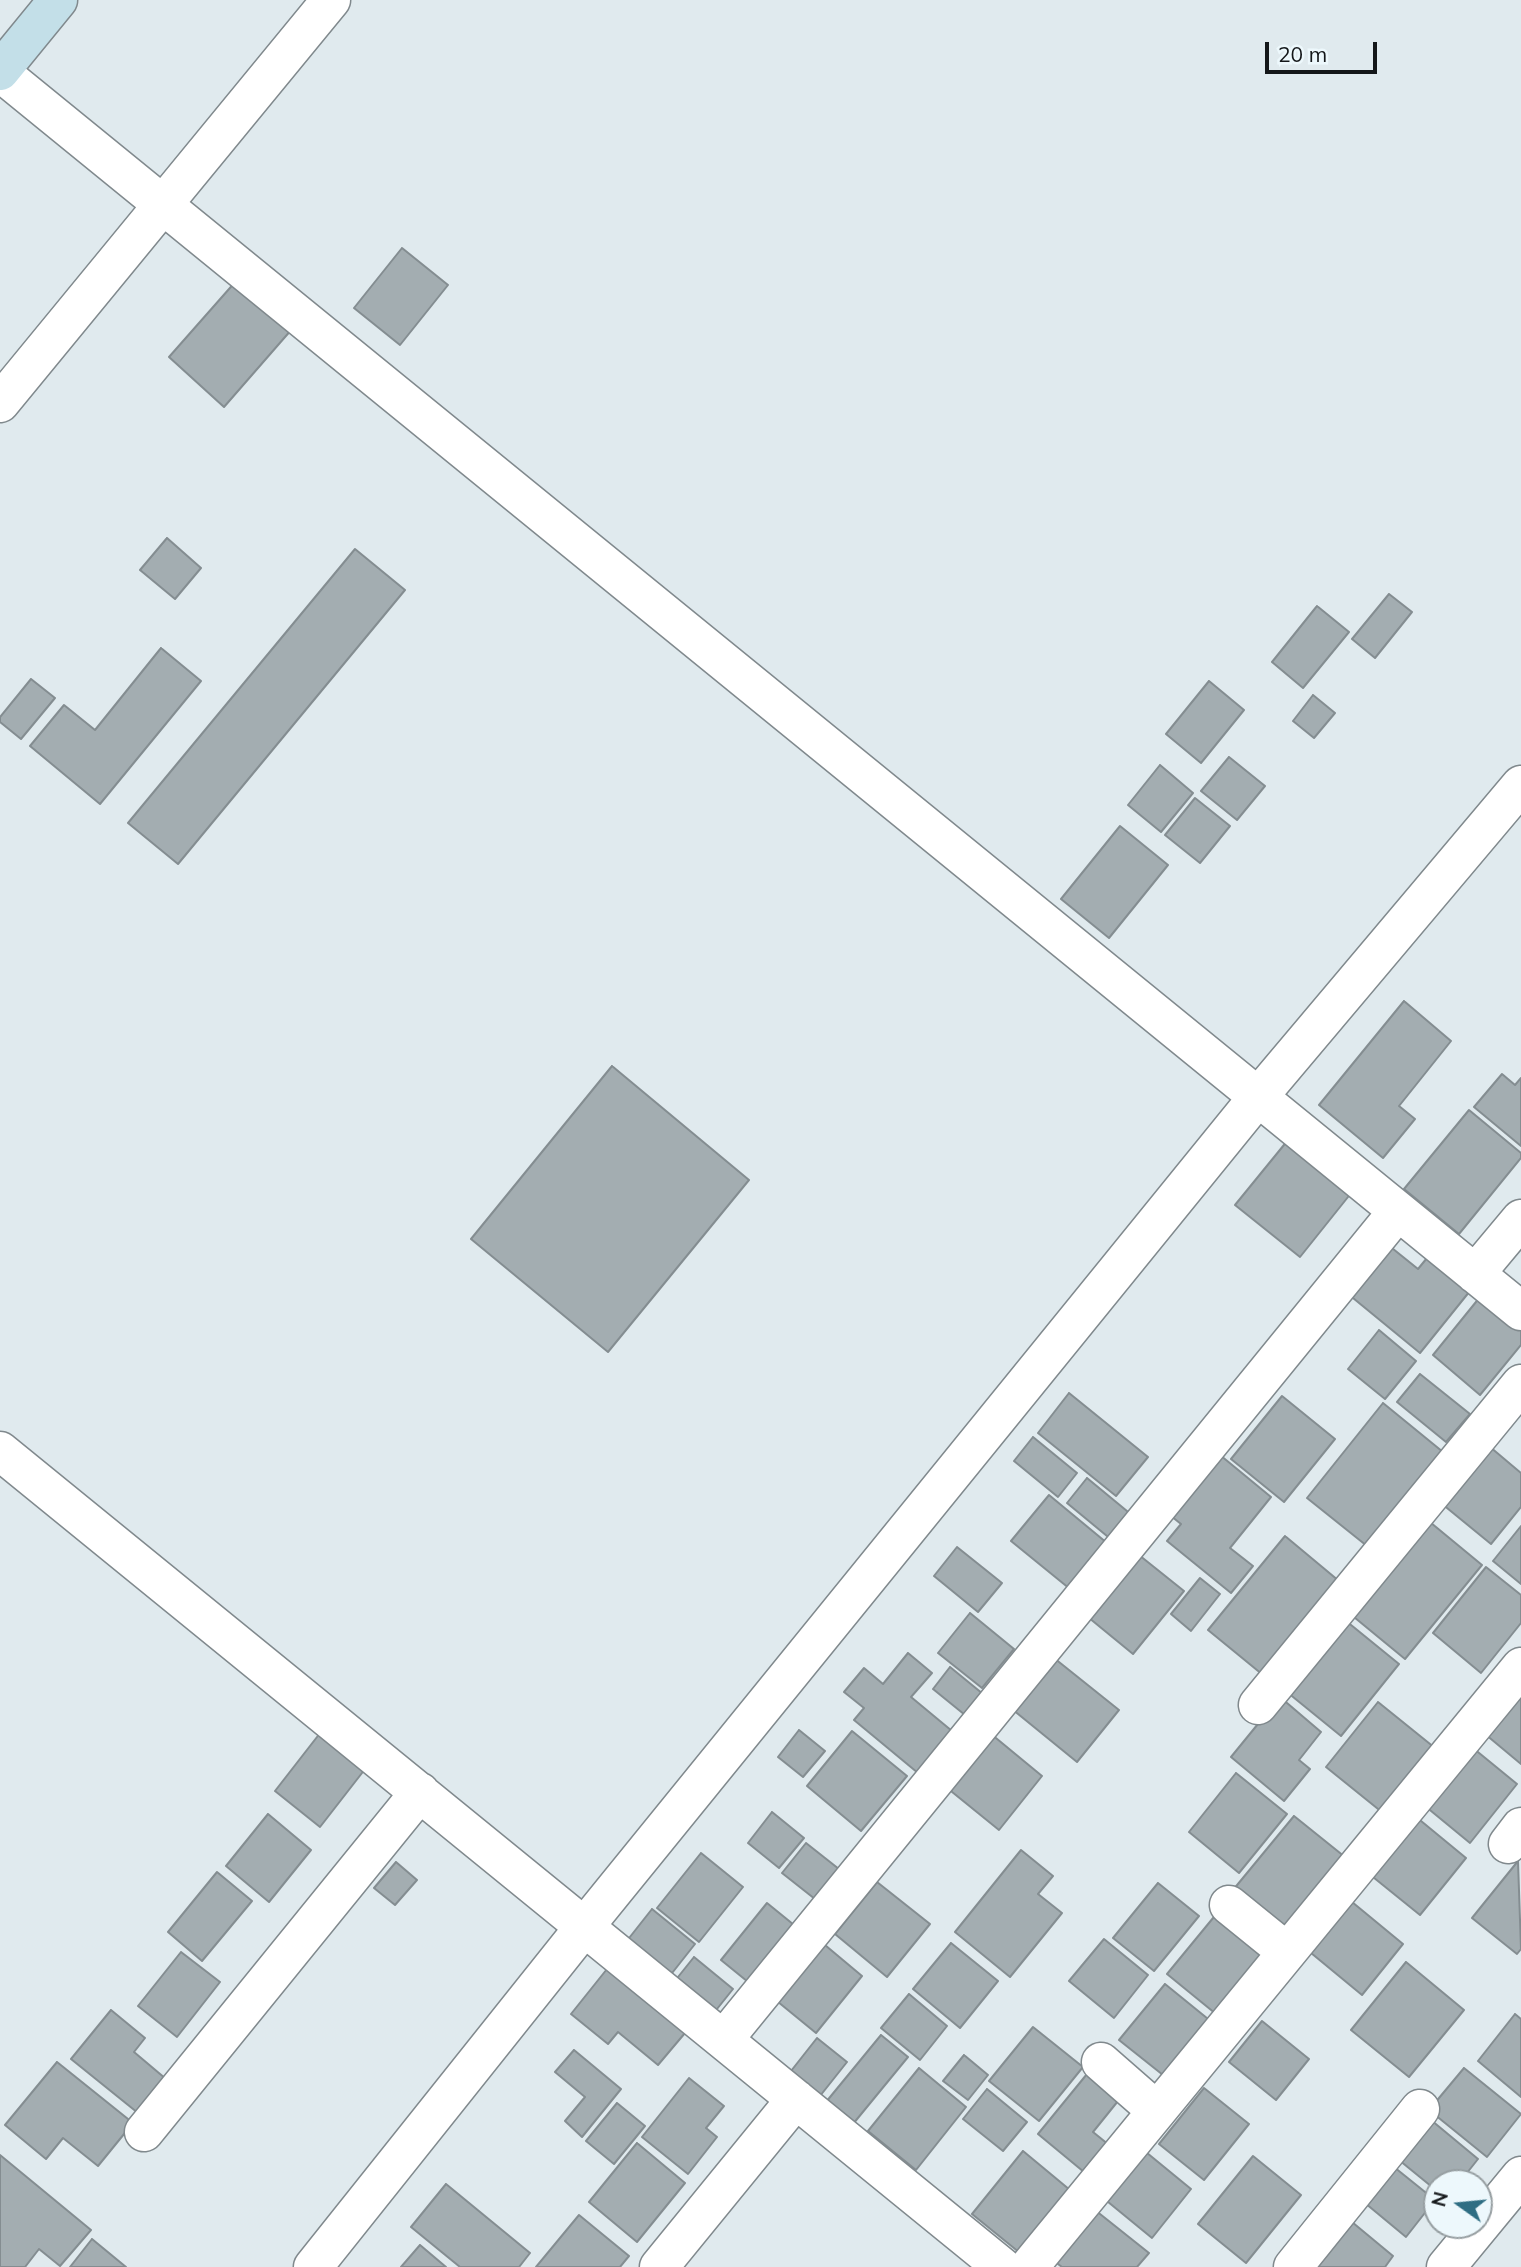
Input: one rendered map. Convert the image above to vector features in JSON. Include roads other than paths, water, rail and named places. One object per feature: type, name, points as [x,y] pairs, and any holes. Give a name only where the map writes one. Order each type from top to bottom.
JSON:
[{"type":"main road","points":[[0,71],[58,0]]},
{"type":"street","points":[[0,402],[331,0]]},
{"type":"street","points":[[0,71],[1521,1311]]},
{"type":"street","points":[[313,2267],[585,1926],[1258,1097],[1521,785]]},
{"type":"street","points":[[724,2039],[1398,1211]]},
{"type":"street","points":[[1475,1274],[1521,1219]]},
{"type":"street","points":[[1258,1705],[1521,1384]]},
{"type":"street","points":[[0,1451],[1002,2267]]},
{"type":"street","points":[[1029,2267],[1521,1667]]},
{"type":"street","points":[[144,2132],[420,1792]]},
{"type":"street","points":[[1229,1905],[1287,1952]]},
{"type":"street","points":[[1101,2062],[1157,2111]]},
{"type":"street","points":[[659,2267],[796,2099]]},
{"type":"street","points":[[1293,2267],[1419,2109]]},
{"type":"street","points":[[1446,2267],[1521,2176]]}]
